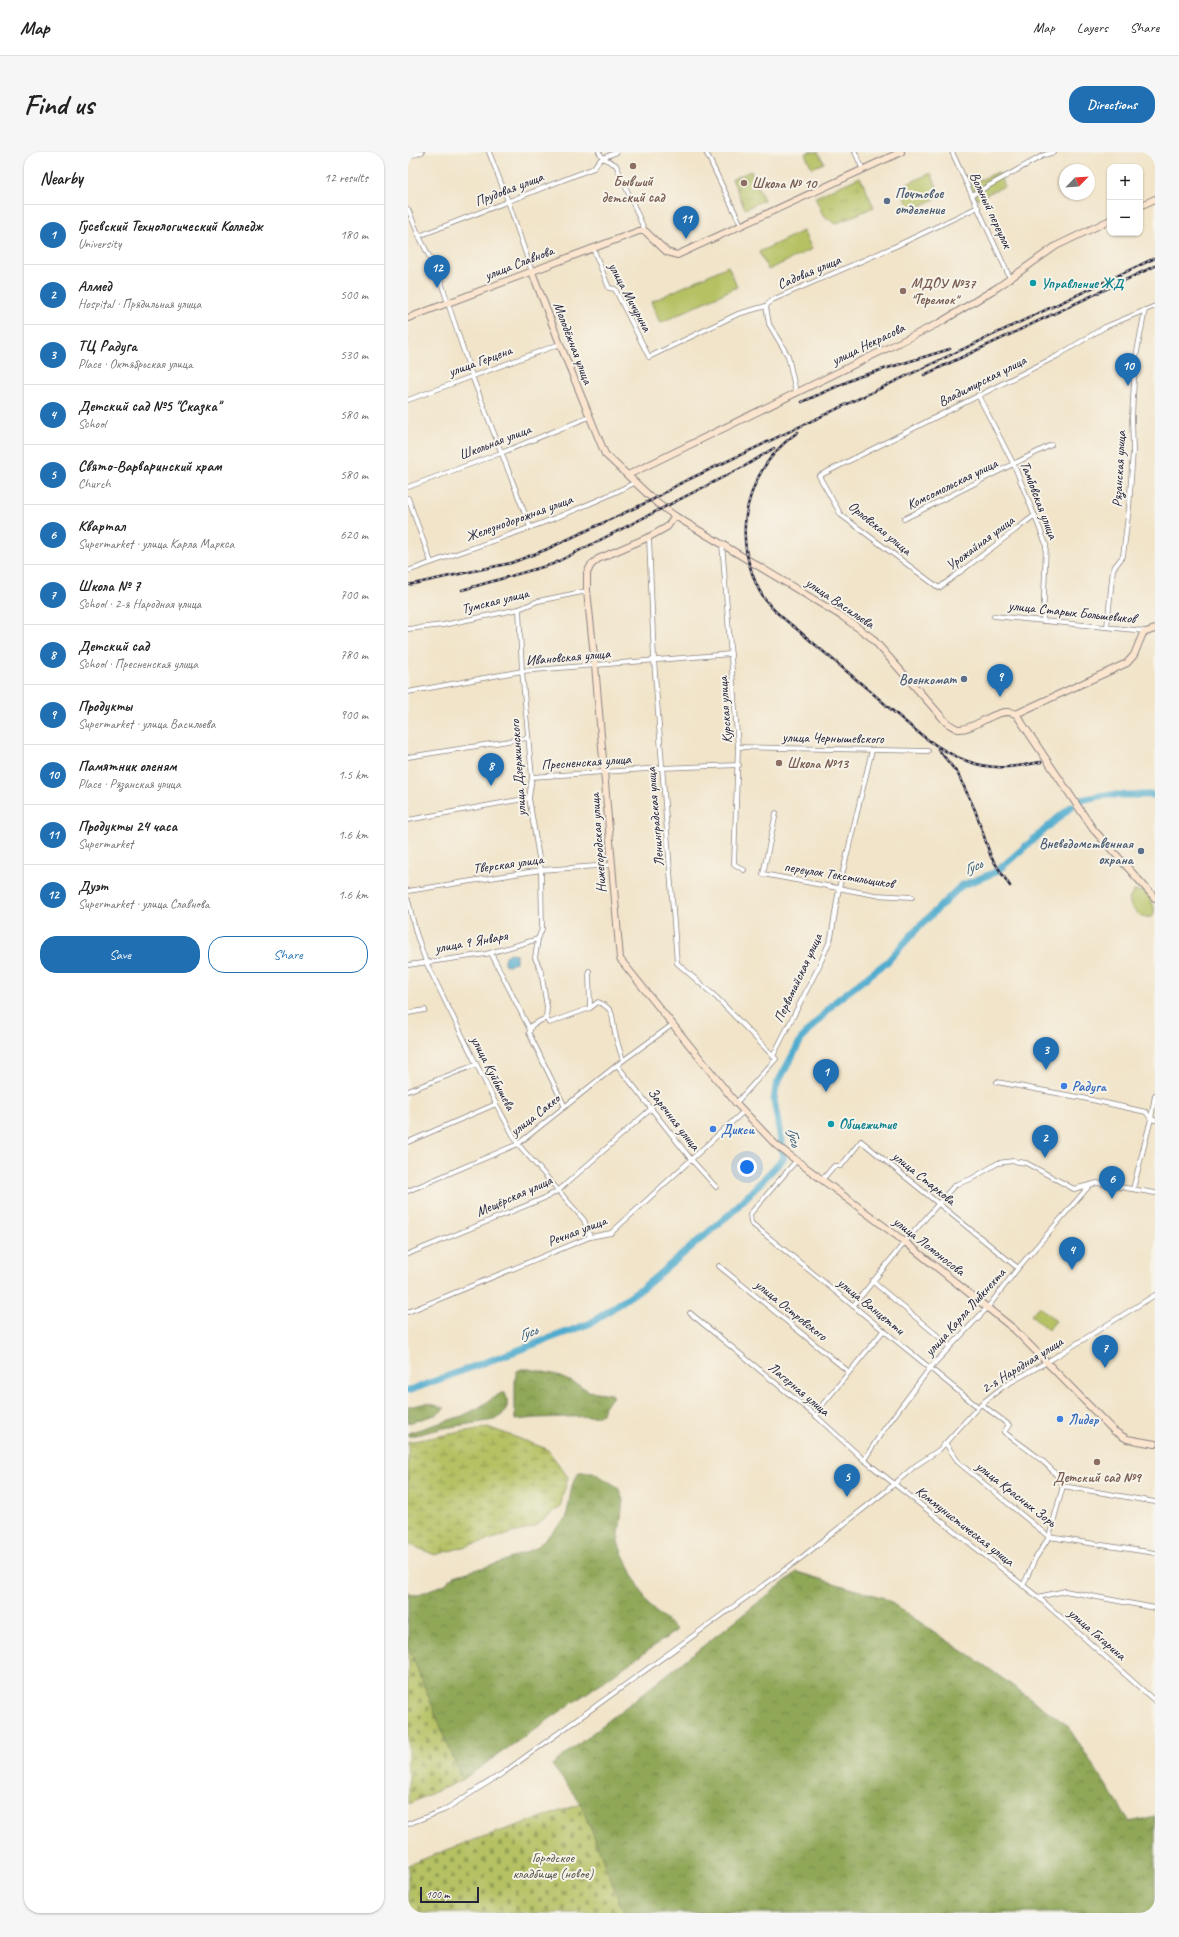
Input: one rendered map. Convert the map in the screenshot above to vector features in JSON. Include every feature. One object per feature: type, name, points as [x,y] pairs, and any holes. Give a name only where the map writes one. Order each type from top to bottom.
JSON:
[{"type":"main road","points":[[642,231],[667,252],[677,255],[901,152]]},
{"type":"main road","points":[[1143,205],[1155,199]]},
{"type":"main road","name":"улица Некрасова","points":[[628,474],[941,322],[1010,278],[1056,246],[1107,221]]},
{"type":"main road","name":"улица Славнова","points":[[408,318],[532,272],[592,247],[642,231]]},
{"type":"main road","name":"Молодёжная улица","points":[[532,272],[605,454],[628,474],[657,503],[675,516]]},
{"type":"main road","name":"Нижегородская улица","points":[[675,516],[666,527],[649,537],[594,562],[587,573],[586,591],[595,666],[620,960],[736,1104],[776,1145],[790,1156]]},
{"type":"main road","name":"улица Васильева","points":[[675,516],[790,584],[860,628],[872,638],[947,723],[954,727],[964,728],[1002,712],[1012,712],[1016,714]]},
{"type":"main road","name":"улица Старых Большевиков","points":[[1016,714],[1127,663],[1134,654],[1143,633],[1147,630],[1155,629]]},
{"type":"main road","points":[[1016,714],[1093,829],[1155,898]]},
{"type":"main road","name":"улица Ломоносова","points":[[790,1156],[905,1242],[988,1307],[1014,1329],[1114,1430],[1127,1439],[1155,1444]]},
{"type":"street","points":[[408,157],[422,152]]},
{"type":"street","name":"Молодёжная улица","points":[[488,152],[508,201],[532,272]]},
{"type":"street","points":[[599,152],[604,158],[616,164],[642,231]]},
{"type":"street","name":"Прудовая улица","points":[[419,236],[594,168],[596,163],[617,152]]},
{"type":"street","points":[[706,152],[741,225]]},
{"type":"street","points":[[855,152],[863,170]]},
{"type":"street","name":"Вольный переулок","points":[[952,152],[1010,278]]},
{"type":"street","points":[[972,195],[1044,155],[1054,152]]},
{"type":"street","name":"Садовая улица","points":[[649,357],[738,314],[766,306],[772,300],[896,246],[978,207]]},
{"type":"street","points":[[408,209],[419,236],[439,276],[472,376],[530,527]]},
{"type":"street","name":"улица Мичурина","points":[[592,247],[610,288],[615,289],[649,357]]},
{"type":"street","points":[[766,306],[769,324],[788,356],[796,392]]},
{"type":"street","name":"Владимирская улица","points":[[819,476],[1057,356],[1105,327],[1155,306]]},
{"type":"street","name":"Рязанская улица","points":[[1107,627],[1113,569],[1123,556],[1129,508],[1133,451],[1132,417],[1135,362],[1145,310]]},
{"type":"street","name":"улица Герцена","points":[[408,400],[560,344]]},
{"type":"street","name":"Тамбовская улица","points":[[978,395],[1014,465],[1046,544],[1043,621]]},
{"type":"street","name":"Школьная улица","points":[[408,487],[501,453],[589,417]]},
{"type":"street","name":"Комсомольская улица","points":[[904,519],[1014,465],[1051,445]]},
{"type":"street","name":"Орловская улица","points":[[819,476],[841,514],[938,588]]},
{"type":"street","name":"Железнодорожная улица","points":[[408,571],[530,527],[613,494],[636,482]]},
{"type":"street","points":[[408,498],[431,562]]},
{"type":"street","name":"Урожайная улица","points":[[938,588],[1035,515]]},
{"type":"street","name":"Ленинградская улица","points":[[649,537],[654,660],[661,768],[677,963],[717,998],[773,1056]]},
{"type":"street","name":"Курская улица","points":[[722,543],[739,765],[734,864],[744,870]]},
{"type":"street","name":"Тумская улица","points":[[408,629],[443,625],[519,609],[538,601],[586,591]]},
{"type":"street","name":"улица Дзержинского","points":[[519,609],[527,738],[532,777],[529,798],[541,870],[542,928],[538,939],[535,958],[542,978],[547,1007],[546,1018]]},
{"type":"street","name":"улица Старых Большевиков","points":[[994,616],[1147,630]]},
{"type":"street","name":"Ивановская улица","points":[[408,692],[522,671],[731,654]]},
{"type":"street","points":[[408,757],[527,738]]},
{"type":"street","name":"улица Чернышевского","points":[[738,747],[928,751]]},
{"type":"street","name":"Первомайская улица","points":[[736,1104],[776,1059],[773,1056],[819,966],[831,938],[839,888],[872,750]]},
{"type":"street","name":"Пресненская улица","points":[[532,777],[661,768],[739,765]]},
{"type":"street","points":[[408,820],[529,798]]},
{"type":"street","name":"переулок Текстильщиков","points":[[776,813],[764,874],[875,895],[912,897]]},
{"type":"street","name":"Тверская улица","points":[[408,891],[541,870],[611,865]]},
{"type":"street","name":"улица Куйбышева","points":[[408,900],[416,933],[426,962],[475,1065],[496,1104],[518,1144],[584,1220],[590,1237]]},
{"type":"street","name":"улица 9 Января","points":[[408,965],[491,952],[538,939]]},
{"type":"street","points":[[491,952],[530,1030]]},
{"type":"street","points":[[589,971],[590,1008]]},
{"type":"street","points":[[565,1107],[528,1033],[532,1025],[546,1018],[549,1023],[590,1008],[598,1002],[607,1006],[613,1016],[614,1032],[623,1060]]},
{"type":"street","points":[[408,1013],[425,1010]]},
{"type":"street","name":"улица Сакко","points":[[408,1191],[518,1144],[623,1060],[672,1025]]},
{"type":"street","points":[[408,1091],[475,1065]]},
{"type":"street","name":"Заречная улица","points":[[617,1065],[690,1158],[716,1186]]},
{"type":"street","points":[[997,1082],[1083,1098],[1146,1112],[1153,1119]]},
{"type":"street","points":[[1133,1189],[1153,1119],[1155,1095]]},
{"type":"street","points":[[408,1142],[496,1104]]},
{"type":"street","name":"Мещёрская улица","points":[[408,1254],[559,1190],[652,1108]]},
{"type":"street","name":"Речная улица","points":[[408,1312],[590,1237],[611,1233],[690,1158],[743,1112]]},
{"type":"street","name":"улица Старкова","points":[[822,1180],[834,1166],[841,1166],[861,1141],[1018,1268]]},
{"type":"street","name":"улица Ванцетти","points":[[796,1161],[750,1214],[751,1223],[930,1368],[1009,1425],[1004,1432],[1046,1465],[1059,1477],[1063,1486]]},
{"type":"street","points":[[853,1306],[872,1281],[952,1188],[998,1163],[1008,1161],[1026,1162],[1074,1189],[1097,1183],[1155,1193]]},
{"type":"street","name":"улица Карла Либкнехта","points":[[864,1460],[882,1432],[930,1368],[988,1307],[1018,1268],[1090,1184]]},
{"type":"street","name":"улица Островского","points":[[719,1266],[849,1372]]},
{"type":"street","points":[[872,1281],[950,1346]]},
{"type":"street","name":"2-я Народная улица","points":[[408,1824],[444,1810],[503,1773],[801,1558],[915,1466],[946,1444],[980,1405],[1004,1386],[1047,1362],[1155,1295]]},
{"type":"street","name":"Лагерная улица","points":[[690,1313],[816,1416],[864,1460],[894,1484]]},
{"type":"street","points":[[816,1416],[823,1404],[884,1330]]},
{"type":"street","name":"улица Красных Зорь","points":[[946,1444],[959,1463],[1049,1536],[1155,1553]]},
{"type":"street","name":"Коммунистическая улица","points":[[894,1484],[1023,1586]]},
{"type":"street","points":[[1023,1586],[1035,1559],[1049,1536],[1063,1486],[1155,1502]]},
{"type":"street","name":"улица Гагарина","points":[[1023,1586],[1038,1597],[1155,1701]]},
{"type":"street","points":[[1038,1597],[1065,1591],[1155,1608]]},
{"type":"green space","points":[[809,152],[818,152],[824,163],[812,168],[805,154]]},
{"type":"green space","points":[[751,171],[764,200],[745,209],[732,179]]},
{"type":"green space","points":[[998,172],[1005,186],[976,199],[969,185]]},
{"type":"green space","points":[[931,173],[941,196],[911,211],[900,187]]},
{"type":"green space","points":[[860,177],[874,207],[835,224],[823,215],[815,197]]},
{"type":"green space","points":[[803,231],[812,249],[768,270],[759,252]]},
{"type":"green space","points":[[728,266],[737,287],[660,323],[651,302]]},
{"type":"green space","points":[[1134,891],[1146,892],[1154,906],[1154,913],[1152,917],[1141,917],[1131,907],[1129,899]]},
{"type":"green space","points":[[1039,1306],[1056,1321],[1048,1330],[1031,1315]]},
{"type":"green space","points":[[521,1369],[530,1369],[553,1374],[589,1391],[611,1394],[613,1397],[604,1406],[602,1414],[599,1416],[515,1420],[515,1379],[517,1371]]},
{"type":"green space","points":[[501,1393],[505,1393],[507,1401],[506,1409],[502,1415],[494,1420],[444,1428],[408,1437],[408,1433],[462,1416],[478,1408]]},
{"type":"green space","points":[[427,1403],[445,1408],[438,1414],[408,1423],[408,1407]]},
{"type":"green space","points":[[488,1427],[547,1449],[568,1477],[560,1507],[535,1527],[435,1555],[408,1544],[408,1442]]},
{"type":"green space","points":[[579,1472],[593,1472],[618,1487],[623,1500],[618,1542],[623,1555],[649,1606],[677,1630],[462,1780],[408,1646],[408,1592],[416,1595],[445,1584],[454,1576],[499,1563],[536,1548],[566,1519],[572,1485]]},
{"type":"green space","points":[[797,1572],[884,1598],[988,1668],[1067,1725],[1130,1822],[1155,1816],[1155,1913],[624,1913],[581,1804],[552,1765]]},
{"type":"green space","points":[[408,1646],[462,1780],[408,1804]]},
{"type":"green space","name":"Городское кладбище (новое)","points":[[581,1804],[624,1913],[408,1913],[408,1865],[465,1843]]},
{"type":"water","points":[[510,953],[516,954],[516,962],[509,966],[505,965],[504,962],[505,956]]},
{"type":"waterway","name":"Гусь","points":[[1081,800],[1104,795],[1155,795]]},
{"type":"waterway","name":"Гусь","points":[[408,1391],[591,1323],[649,1283],[731,1213],[784,1158],[774,1100],[776,1086],[802,1038],[836,1001],[887,962],[916,930],[961,886],[996,872],[1072,806]]},
{"type":"railway","points":[[408,585],[511,563],[545,550],[654,499],[679,484],[1155,258]]},
{"type":"railway","points":[[924,375],[1155,266]]},
{"type":"railway","points":[[802,402],[858,377],[950,349]]},
{"type":"railway","points":[[798,432],[782,445],[769,460],[751,495],[746,514],[745,533],[747,553],[752,573],[764,599],[782,617],[913,728],[939,747],[967,761],[986,766],[1013,767],[1041,762]]},
{"type":"railway","points":[[462,590],[553,564],[745,466],[774,448]]},
{"type":"railway","points":[[938,749],[958,774],[975,810],[991,857],[1010,886]]},
{"type":"place","name":"Бывший детский сад","points":[[633,166]]},
{"type":"place","name":"Школа № 10","points":[[744,183]]},
{"type":"place","name":"Почтовое отделение","points":[[887,201]]},
{"type":"place","name":"Продукты 24 часа","points":[[686,239]]},
{"type":"place","name":"Управление ЖД","points":[[1033,283]]},
{"type":"place","name":"Дуэт","points":[[437,288]]},
{"type":"place","name":"МДОУ №37 \"Теремок\"","points":[[903,291]]},
{"type":"place","name":"Памятник оленям","points":[[1128,386]]},
{"type":"place","name":"Военкомат","points":[[964,679]]},
{"type":"place","name":"Продукты","points":[[1000,697]]},
{"type":"place","name":"Школа №13","points":[[779,763]]},
{"type":"place","name":"Детский сад","points":[[491,786]]},
{"type":"place","name":"Вневедомственная охрана","points":[[1141,851]]},
{"type":"place","name":"ТЦ Радуга","points":[[1046,1070]]},
{"type":"place","name":"Радуга","points":[[1064,1086]]},
{"type":"place","name":"Гусевский Технологический Колледж","points":[[826,1092]]},
{"type":"place","name":"Общежитие","points":[[831,1124]]},
{"type":"place","name":"Дикси","points":[[713,1129]]},
{"type":"place","name":"Алмед","points":[[1045,1158]]},
{"type":"place","name":"Квартал","points":[[1112,1199]]},
{"type":"place","name":"Детский сад №5 \"Сказка\"","points":[[1072,1270]]},
{"type":"place","name":"Школа № 7","points":[[1105,1368]]},
{"type":"place","name":"Лидер","points":[[1060,1419]]},
{"type":"place","name":"Детский сад №9","points":[[1097,1462]]},
{"type":"place","name":"Свято-Варваринский храм","points":[[847,1497]]}]
